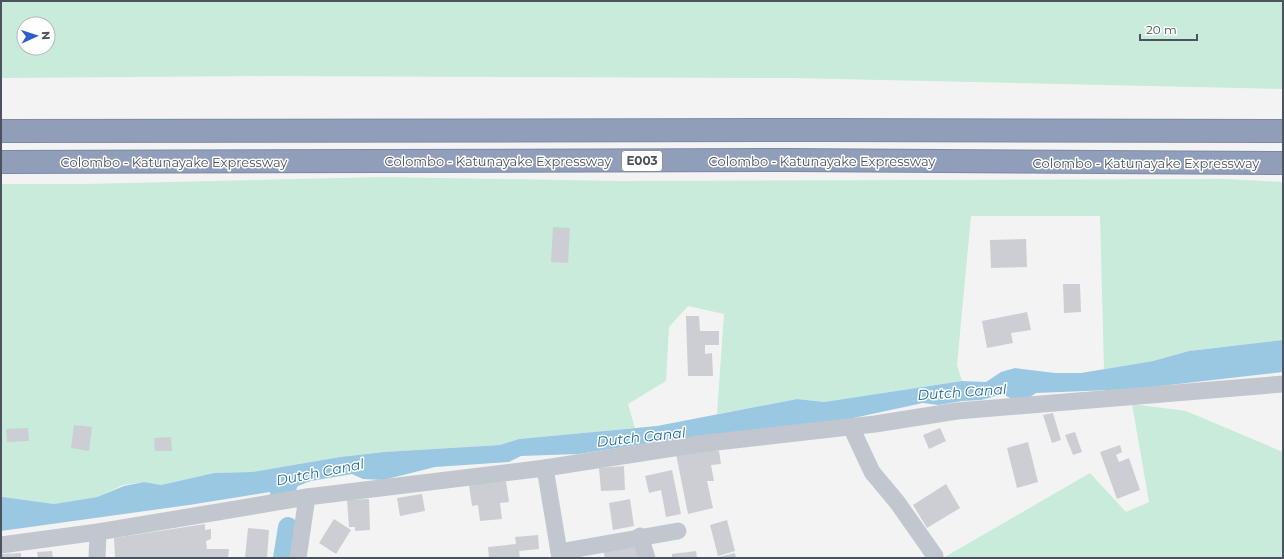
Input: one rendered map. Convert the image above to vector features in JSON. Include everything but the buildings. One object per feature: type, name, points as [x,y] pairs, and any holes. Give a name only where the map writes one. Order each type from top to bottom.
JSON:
[{"type":"highway","points":[[1,131],[1283,131]]},
{"type":"highway","name":"Colombo - Katunayake Expressway","points":[[1,162],[789,160],[1283,163]]},
{"type":"street","points":[[1,545],[98,532],[307,497],[545,468],[699,444],[851,427],[957,411],[1283,384]]},
{"type":"street","points":[[851,427],[872,472],[897,502],[935,556]]},
{"type":"street","points":[[545,468],[560,555],[640,536],[678,531]]},
{"type":"street","points":[[298,558],[307,497]]},
{"type":"street","points":[[97,558],[98,532]]},
{"type":"street","points":[[640,536],[647,558]]},
{"type":"green space","points":[[1,1],[1283,1],[1283,89],[792,78],[271,76],[1,78]]},
{"type":"green space","points":[[384,177],[619,181],[1227,179],[1283,182],[1283,340],[1189,351],[1153,361],[1104,369],[1100,216],[971,216],[957,365],[962,381],[824,402],[797,399],[717,414],[724,314],[688,306],[669,327],[666,381],[628,404],[635,428],[519,439],[500,445],[384,452],[340,457],[252,472],[214,473],[161,485],[144,482],[123,485],[97,497],[54,504],[1,498],[1,184],[84,184]]},
{"type":"green space","points":[[1132,404],[1186,411],[1283,452],[1283,558],[943,558],[1090,473],[1126,512],[1149,502]]},
{"type":"water","name":"Dutch Canal","points":[[1283,340],[1283,372],[1134,389],[1036,393],[1027,399],[1017,402],[1003,394],[981,400],[962,401],[938,405],[923,403],[844,420],[671,440],[578,454],[521,456],[509,462],[435,467],[383,480],[363,479],[352,474],[311,481],[298,486],[290,502],[271,503],[270,492],[189,505],[1,531],[2,497],[54,504],[97,497],[124,486],[144,482],[161,485],[214,473],[252,472],[340,457],[384,452],[500,445],[519,439],[657,426],[797,399],[824,402],[962,381],[986,382],[1001,372],[1015,368],[1055,373],[1081,373],[1153,361],[1189,351]]},
{"type":"waterway","points":[[283,558],[288,527]]}]
